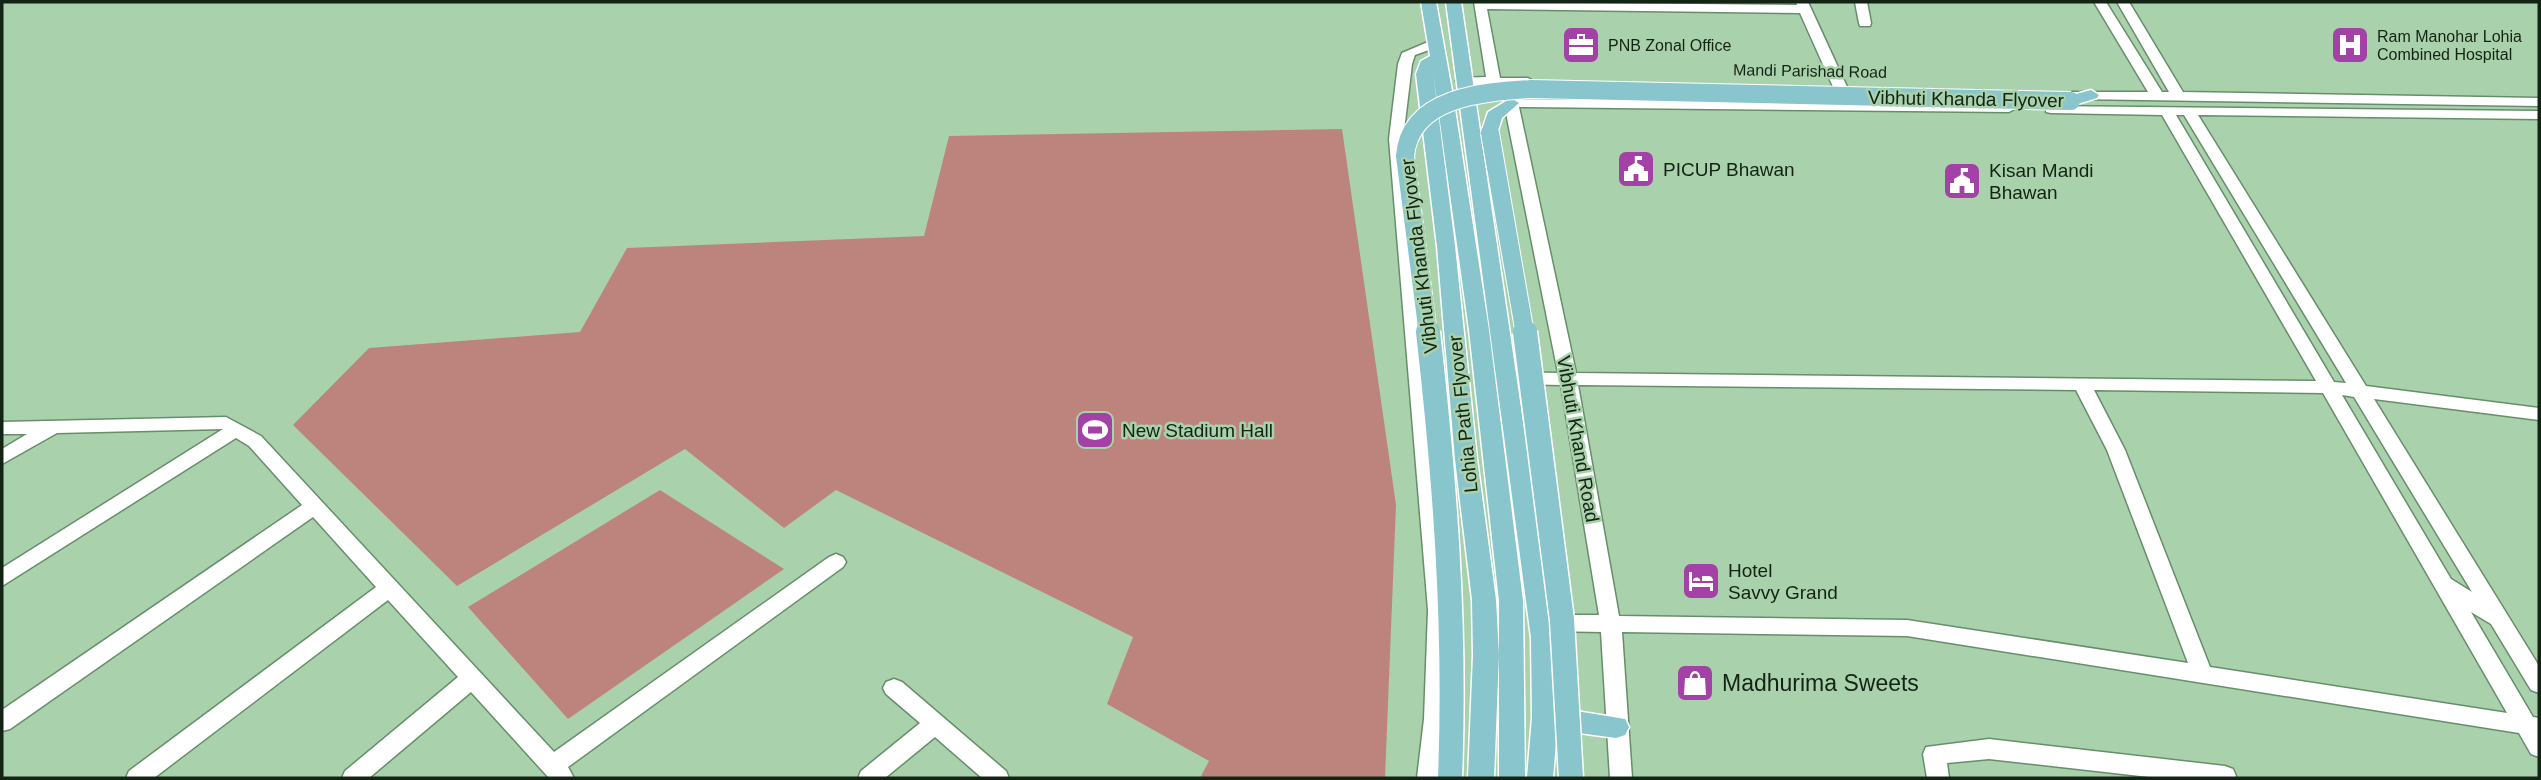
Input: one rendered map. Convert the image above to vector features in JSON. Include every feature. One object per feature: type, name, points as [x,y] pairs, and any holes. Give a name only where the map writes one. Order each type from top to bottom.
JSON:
[{"type":"main road","points":[[1428,2],[1435,43]]},
{"type":"main road","points":[[1453,2],[1541,623],[1545,717],[1540,778]]},
{"type":"main road","name":"Lohia Path Flyover","points":[[1435,43],[1424,74],[1446,246],[1466,459],[1484,600],[1486,655],[1481,778]]},
{"type":"main road","name":"Lohia Path Flyover","points":[[1435,43],[1479,330],[1511,601],[1512,778]]},
{"type":"main road","name":"Vibhuti Khanda Flyover","points":[[1450,778],[1455,701],[1454,620],[1442,453],[1417,231],[1404,153],[1412,132],[1438,107],[1458,99],[1494,91],[1531,89],[2071,101],[2091,95]]},
{"type":"main road","points":[[1511,103],[1494,116],[1490,133],[1507,220],[1542,449],[1571,708],[1571,778]]},
{"type":"main road","points":[[1545,717],[1616,727]]},
{"type":"street","points":[[1861,2],[1865,23]]},
{"type":"street","points":[[2101,2],[2442,583],[2533,727],[2539,747]]},
{"type":"street","points":[[2123,2],[2539,684]]},
{"type":"street","points":[[1494,82],[1480,4],[1804,6],[1841,89]]},
{"type":"street","points":[[1428,778],[1435,719],[1437,610],[1396,139],[1409,53],[1435,43]]},
{"type":"street","name":"Mandi Parishad Road","points":[[1463,81],[2091,95],[2162,103]]},
{"type":"street","points":[[1573,83],[1578,103]]},
{"type":"street","points":[[2184,104],[2539,102]]},
{"type":"street","points":[[1511,103],[2162,103],[2539,116]]},
{"type":"street","name":"Vibhuti Khand Road","points":[[1511,103],[1568,377],[1610,622],[1615,662],[1616,727],[1621,778]]},
{"type":"street","points":[[1507,377],[2327,387],[2539,414]]},
{"type":"street","points":[[2082,384],[2116,450],[2203,675]]},
{"type":"street","points":[[2,428],[226,422],[255,441],[557,772],[836,562]]},
{"type":"street","points":[[2,457],[54,427]]},
{"type":"street","points":[[2,578],[237,429]]},
{"type":"street","points":[[2,722],[315,506]]},
{"type":"street","points":[[2442,583],[2501,621]]},
{"type":"street","points":[[137,778],[389,587]]},
{"type":"street","points":[[1541,623],[1907,628],[2533,727]]},
{"type":"street","points":[[352,778],[472,678]]},
{"type":"street","points":[[894,688],[998,778]]},
{"type":"street","points":[[869,778],[935,724]]},
{"type":"street","points":[[1938,778],[1934,754],[1989,749],[2225,776]]},
{"type":"shaded area","points":[[1342,129],[1396,505],[1385,778],[1200,778],[1209,761],[1107,704],[1133,637],[836,490],[784,528],[685,449],[457,586],[293,425],[369,348],[580,332],[627,248],[924,236],[949,136]]},
{"type":"shaded area","points":[[660,490],[784,569],[568,719],[468,607]]},
{"type":"place","name":"PNB Zonal Office","points":[[1581,45]]},
{"type":"place","name":"Ram Manohar Lohia Combined Hospital","points":[[2350,45]]},
{"type":"place","name":"PICUP Bhawan","points":[[1636,169]]},
{"type":"place","name":"Kisan Mandi Bhawan","points":[[1962,181]]},
{"type":"place","name":"New Stadium Hall","points":[[1095,430]]},
{"type":"place","name":"Hotel Savvy Grand","points":[[1701,581]]},
{"type":"place","name":"Madhurima Sweets","points":[[1695,683]]}]
